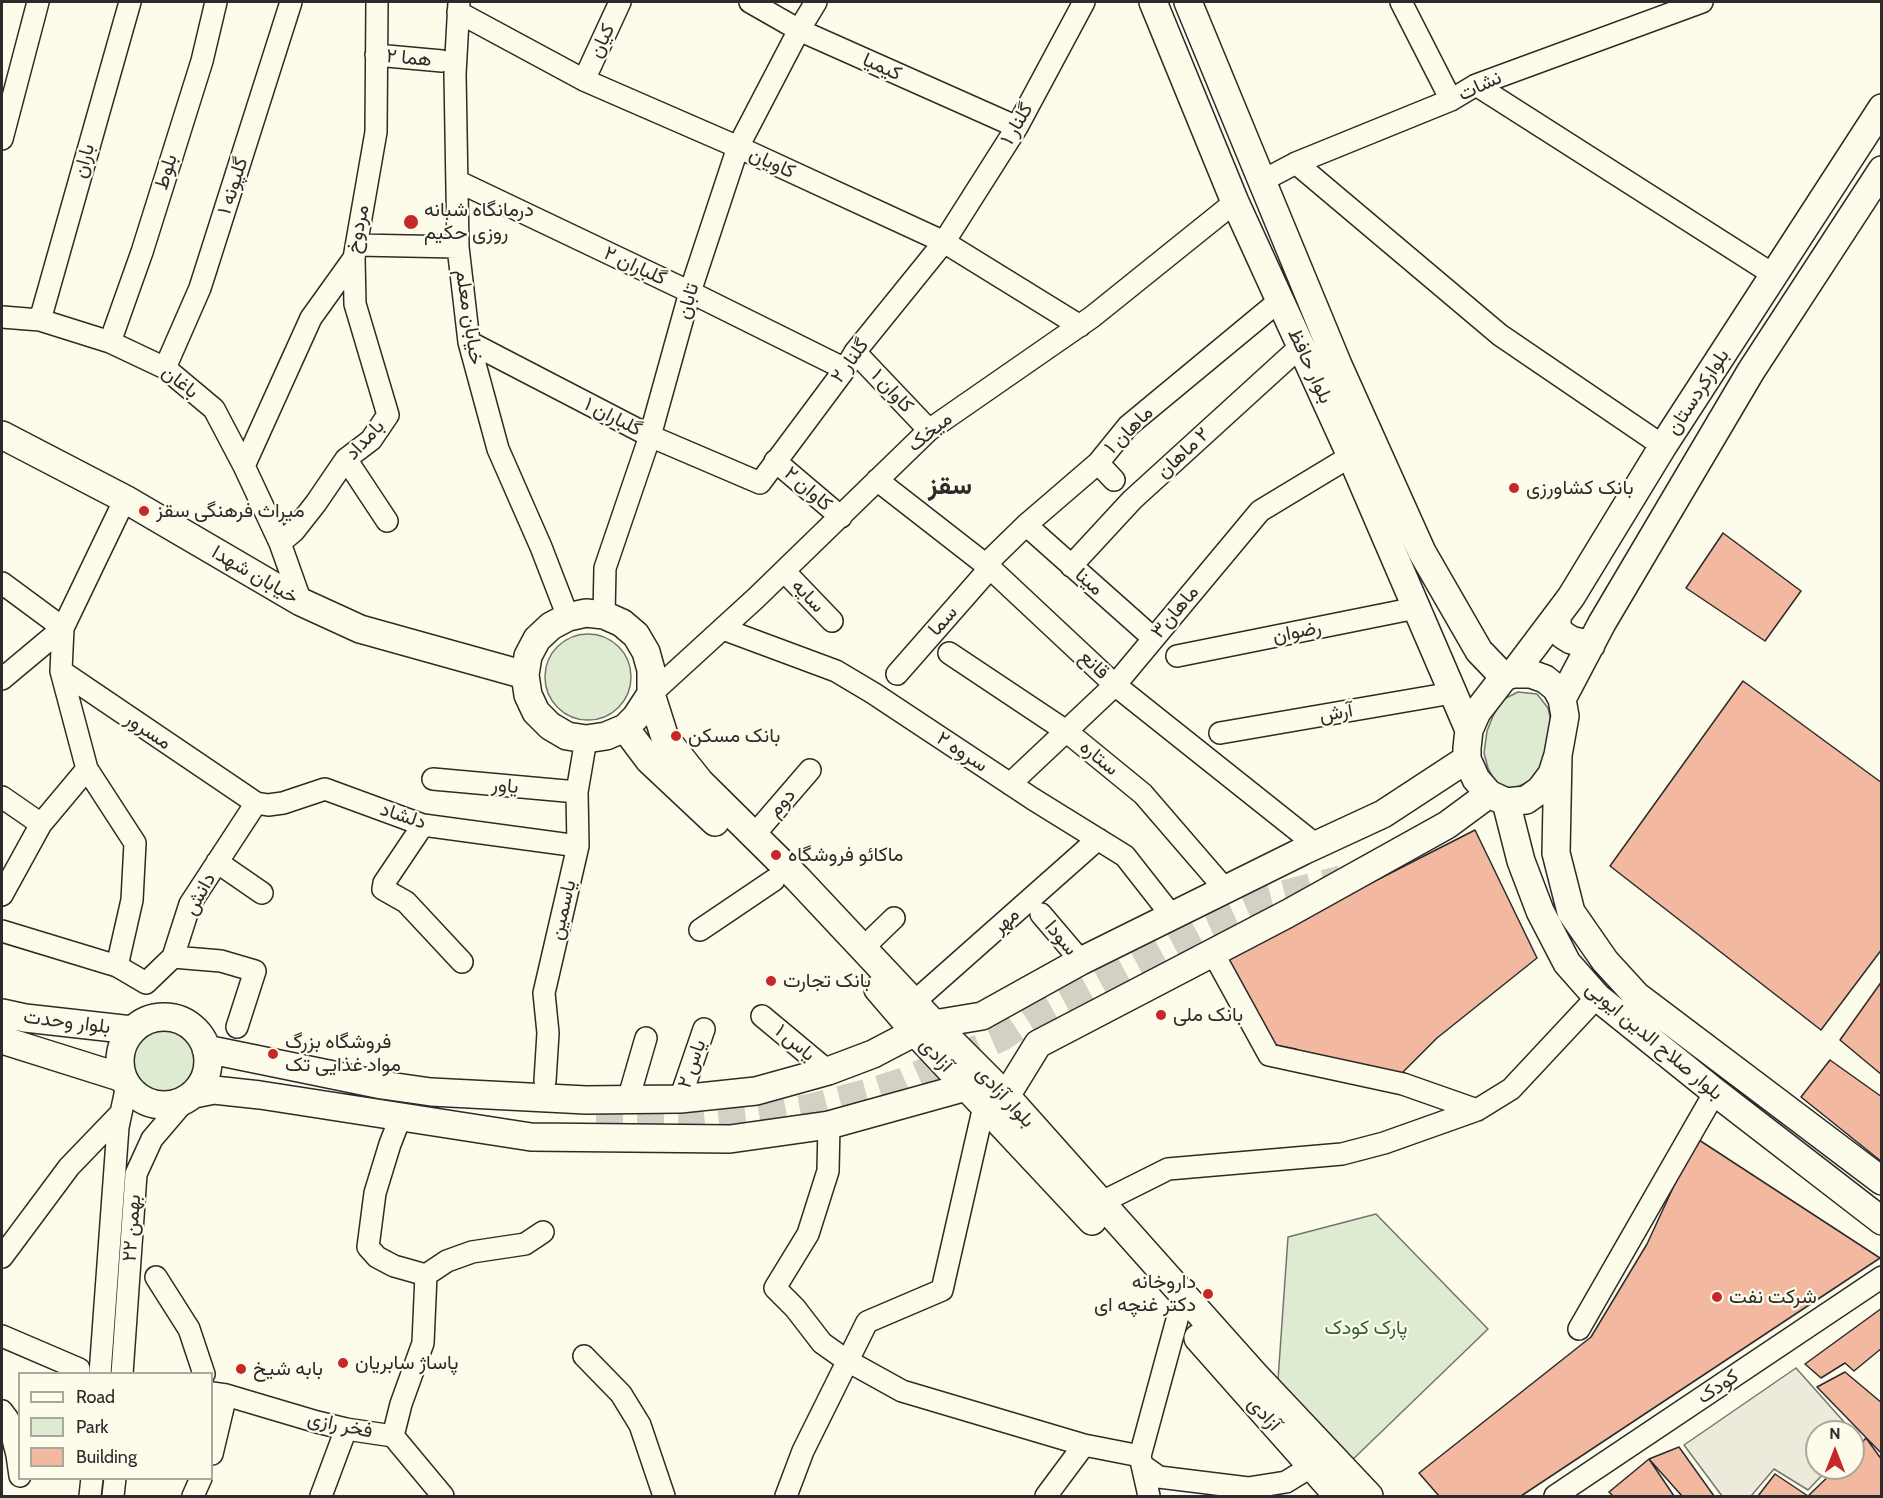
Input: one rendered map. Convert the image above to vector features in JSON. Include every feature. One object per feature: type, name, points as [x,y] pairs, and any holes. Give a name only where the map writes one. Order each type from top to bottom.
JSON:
[{"type":"main road","name":"بلوار حافظ","points":[[1153,2],[1235,202],[1351,456],[1469,730]]},
{"type":"main road","name":"بلوار حافظ","points":[[1188,2],[1338,365],[1422,552],[1479,651],[1508,675]]},
{"type":"main road","name":"بلوارکردستان","points":[[1508,675],[1571,597],[1664,446],[1881,108]]},
{"type":"main road","name":"بلوارکردستان","points":[[1562,699],[1750,371],[1881,170]]},
{"type":"main road","name":"خیابان شهدا","points":[[2,435],[125,499],[301,602],[360,629],[525,675]]},
{"type":"main road","points":[[586,614],[604,615],[622,623],[636,635],[646,652],[651,670],[651,694],[636,717],[625,728],[606,736],[586,739],[567,735],[550,726],[536,712],[528,694],[525,675],[528,656],[537,639],[551,626],[568,617],[586,614]]},
{"type":"main road","points":[[1557,616],[1557,628],[1563,635],[1571,640],[1591,645]]},
{"type":"main road","points":[[190,1096],[200,1086],[208,1068],[206,1048],[201,1037],[181,1020],[168,1017],[155,1018],[132,1030],[126,1038],[120,1058],[125,1081],[136,1095],[154,1104],[175,1104],[190,1096],[214,1090],[260,1095],[531,1137],[730,1139],[829,1125],[985,1096],[1038,1044],[1213,953],[1497,798],[1526,800],[1540,790],[1552,774],[1565,716],[1562,699],[1556,688],[1545,679],[1531,674],[1508,675],[1477,712],[1469,730],[1467,759],[1476,779],[1497,798]]},
{"type":"main road","name":"بلوار آزادی","points":[[651,694],[665,738],[700,782],[914,1002],[924,1028],[985,1096],[1103,1206],[1254,1374],[1369,1497]]},
{"type":"main road","name":"آزادی","points":[[625,728],[649,760],[774,880],[883,994],[924,1028],[1338,1497]]},
{"type":"main road","name":"بلوار صلاح الدین ایوبی","points":[[1558,755],[1556,853],[1570,912],[1605,961],[1637,996],[1881,1181]]},
{"type":"main road","points":[[206,1048],[382,1085],[431,1092],[628,1100],[680,1099],[756,1091],[828,1071],[873,1054],[924,1028],[982,1016],[1081,961],[1383,814],[1467,759]]},
{"type":"main road","name":"بلوار صلاح الدین ایوبی","points":[[1497,798],[1540,911],[1567,963],[1597,997],[1881,1221]]},
{"type":"main road","name":"بلوار وحدت","points":[[2,1013],[25,1018],[132,1030]]},
{"type":"main road","name":"بلوار وحدت","points":[[2,1040],[125,1081]]},
{"type":"street","points":[[2,139],[38,2]]},
{"type":"street","name":"باران","points":[[40,320],[130,2]]},
{"type":"street","name":"بلوط","points":[[110,342],[142,252],[202,61],[216,2]]},
{"type":"street","name":"گلپونه ۱","points":[[165,368],[200,288],[291,2]]},
{"type":"street","name":"مردوخ","points":[[244,466],[311,318],[356,251],[376,132],[377,2]]},
{"type":"street","name":"کیان","points":[[584,80],[620,2]]},
{"type":"street","name":"کیمیا","points":[[750,2],[799,30],[1017,127]]},
{"type":"street","name":"تابان","points":[[604,615],[605,568],[650,436],[690,292],[738,147],[816,2]]},
{"type":"street","name":"گلنار ۱","points":[[944,242],[1017,127],[1084,2]]},
{"type":"street","points":[[1401,2],[1451,100]]},
{"type":"street","name":"نشات","points":[[1262,181],[1296,163],[1451,100],[1476,85],[1650,10],[1702,2]]},
{"type":"street","name":"کاویان","points":[[458,7],[584,80],[738,147],[944,242],[1080,326]]},
{"type":"street","name":"خیابان معلم","points":[[458,7],[454,74],[458,247],[469,342],[498,449],[541,547],[568,617]]},
{"type":"street","name":"هما ۲","points":[[375,55],[442,60]]},
{"type":"street","points":[[1476,85],[1774,275]]},
{"type":"street","points":[[1296,163],[1500,335],[1664,446]]},
{"type":"street","name":"گلباران ۲","points":[[457,181],[690,292],[850,361]]},
{"type":"street","name":"میخک","points":[[651,694],[841,517],[928,430],[1080,326],[1235,202]]},
{"type":"street","name":"گلنار ۲","points":[[760,483],[850,361],[944,242]]},
{"type":"street","points":[[356,251],[458,247]]},
{"type":"street","name":"بامداد","points":[[280,543],[294,531],[316,503],[346,459],[371,440],[388,415],[355,304],[356,251]]},
{"type":"street","name":"ماهان ۱","points":[[987,567],[1026,525],[1098,462],[1128,426],[1279,301]]},
{"type":"street","name":"باغان","points":[[2,316],[40,320],[110,342],[165,368],[214,409],[280,543]]},
{"type":"street","name":"گلباران ۱","points":[[469,342],[650,436],[760,483]]},
{"type":"street","name":"٢ ماهان","points":[[1071,566],[1132,500],[1301,346]]},
{"type":"street","name":"کاوان ۱","points":[[850,361],[928,430]]},
{"type":"street","name":"ماهان۳","points":[[1010,783],[1115,685],[1260,511],[1351,456]]},
{"type":"street","points":[[346,459],[387,521]]},
{"type":"street","name":"کاوان ۲","points":[[775,461],[841,517]]},
{"type":"street","points":[[1098,462],[1114,480]]},
{"type":"street","name":"قانع","points":[[876,480],[987,567],[1115,685],[1316,845]]},
{"type":"street","points":[[2,680],[63,628],[125,499]]},
{"type":"street","name":"مینا","points":[[1026,525],[1153,638]]},
{"type":"street","points":[[280,543],[301,602]]},
{"type":"street","name":"سما","points":[[897,674],[987,567]]},
{"type":"street","name":"سایه","points":[[784,571],[832,621]]},
{"type":"street","points":[[2,583],[63,628]]},
{"type":"street","name":"رضوان","points":[[1177,656],[1416,608]]},
{"type":"street","points":[[2,931],[117,966],[132,900],[135,843],[87,769],[62,671],[63,628]]},
{"type":"street","name":"سروه ۲","points":[[723,629],[836,671],[1125,856],[1172,916]]},
{"type":"street","name":"ستاره","points":[[949,652],[1066,731],[1143,794],[1225,889]]},
{"type":"street","name":"مسرور","points":[[62,671],[256,803]]},
{"type":"street","name":"آرش","points":[[1220,733],[1452,693]]},
{"type":"street","name":"یاسمین","points":[[545,1081],[548,1033],[544,993],[578,846],[577,792],[586,739]]},
{"type":"street","points":[[2,894],[41,824],[87,769]]},
{"type":"street","name":"دوم","points":[[754,835],[810,770]]},
{"type":"street","name":"یاور","points":[[434,779],[577,792]]},
{"type":"street","name":"دلشاد","points":[[256,803],[268,805],[283,802],[325,789],[423,825],[578,846]]},
{"type":"street","points":[[2,797],[41,824]]},
{"type":"street","name":"دانش","points":[[117,966],[146,983],[173,957],[190,904],[256,803]]},
{"type":"street","points":[[423,825],[384,883],[383,889],[406,902],[462,962]]},
{"type":"street","name":"مهر","points":[[914,1002],[1098,839]]},
{"type":"street","points":[[218,862],[262,893]]},
{"type":"street","points":[[700,930],[774,880]]},
{"type":"street","name":"سودا","points":[[1041,914],[1081,961]]},
{"type":"street","points":[[863,948],[894,918]]},
{"type":"street","points":[[1213,953],[1269,1055],[1404,1084],[1477,1110]]},
{"type":"street","points":[[173,957],[220,961],[255,971],[237,1027]]},
{"type":"street","points":[[1103,1206],[1108,1199],[1168,1169],[1342,1154],[1384,1143],[1477,1110],[1511,1089],[1597,997]]},
{"type":"street","name":"یاس ۱","points":[[762,1016],[828,1071]]},
{"type":"street","name":"یاس ۲","points":[[680,1099],[704,1029]]},
{"type":"street","points":[[628,1100],[646,1038]]},
{"type":"street","name":"۲۲ بهمن","points":[[90,1371],[111,1228],[119,1115],[125,1081]]},
{"type":"street","points":[[1579,1329],[1715,1092]]},
{"type":"street","name":"۲۲ بهمن","points":[[122,1372],[136,1174],[152,1139],[190,1096]]},
{"type":"street","points":[[786,1497],[803,1451],[846,1360],[867,1322],[942,1290],[985,1096]]},
{"type":"street","points":[[2,1257],[15,1236],[69,1167],[119,1115]]},
{"type":"street","points":[[401,1116],[375,1193],[368,1247],[376,1257],[426,1275],[447,1262],[472,1252],[525,1244],[543,1232]]},
{"type":"street","points":[[829,1125],[828,1171],[807,1234],[775,1288],[795,1308],[822,1343],[846,1360],[902,1391],[1141,1460],[1160,1477],[1248,1488],[1286,1482],[1312,1466]]},
{"type":"street","points":[[393,1436],[401,1404],[423,1344],[426,1275]]},
{"type":"street","points":[[156,1277],[189,1329],[203,1372]]},
{"type":"street","name":"کودک","points":[[1555,1497],[1881,1277]]},
{"type":"street","points":[[1149,1497],[1141,1460],[1179,1316]]},
{"type":"street","points":[[2,1336],[90,1371]]},
{"type":"street","points":[[584,1356],[621,1394],[640,1425],[664,1497]]},
{"type":"street","points":[[213,1445],[219,1394]]},
{"type":"street","name":"فخر رازی","points":[[219,1394],[346,1429],[393,1436],[443,1497]]},
{"type":"street","points":[[2,1411],[8,1419],[18,1463]]},
{"type":"street","points":[[321,1497],[346,1429]]},
{"type":"street","points":[[1046,1497],[1084,1445]]},
{"type":"street","points":[[20,1480],[22,1497]]},
{"type":"street","points":[[90,1497],[92,1480]]},
{"type":"street","points":[[113,1497],[115,1480]]},
{"type":"street","points":[[193,1497],[201,1480]]},
{"type":"green space","points":[[588,634],[612,641],[624,653],[631,677],[624,701],[612,713],[588,720],[564,713],[552,701],[545,677],[552,653],[564,641]]},
{"type":"green space","points":[[1518,692],[1537,694],[1548,708],[1551,721],[1545,764],[1530,781],[1509,788],[1496,783],[1488,768],[1484,753],[1487,731],[1493,716],[1502,700]]},
{"type":"green space","points":[[163,1025],[176,1028],[187,1035],[194,1046],[197,1059],[194,1072],[187,1083],[176,1090],[163,1093],[150,1090],[139,1083],[132,1072],[129,1059],[132,1046],[139,1035],[150,1028]]},
{"type":"green space","name":"پارک کودک","points":[[1376,1214],[1488,1329],[1348,1464],[1277,1394],[1288,1237]]},
{"type":"shaded area","points":[[1796,1368],[1842,1420],[1805,1420],[1805,1480],[1818,1480],[1808,1490],[1774,1469],[1751,1496],[1722,1496],[1684,1445]]},
{"type":"building","points":[[1723,533],[1801,591],[1765,641],[1686,588]]},
{"type":"building","points":[[1743,681],[1882,783],[1882,949],[1821,1030],[1610,866]]},
{"type":"building","points":[[1475,830],[1537,958],[1437,1038],[1402,1073],[1316,1065],[1296,1049],[1265,1043],[1218,961]]},
{"type":"building","points":[[1882,981],[1882,1075],[1840,1040]]},
{"type":"building","points":[[1830,1060],[1882,1097],[1882,1162],[1801,1097]]},
{"type":"building","name":"شرکت نفت","points":[[1696,1138],[1880,1258],[1521,1496],[1439,1496],[1419,1473],[1591,1337],[1647,1244]]},
{"type":"building","points":[[1882,1308],[1882,1348],[1854,1371],[1845,1363],[1821,1378],[1805,1364]]},
{"type":"building","points":[[1845,1372],[1882,1403],[1882,1454],[1865,1436],[1865,1420],[1849,1420],[1817,1387]]},
{"type":"building","points":[[1865,1439],[1882,1460],[1882,1496],[1808,1496],[1825,1480],[1865,1480]]},
{"type":"building","points":[[1679,1447],[1714,1496],[1682,1496],[1649,1459]]},
{"type":"building","points":[[1649,1459],[1674,1496],[1613,1496],[1609,1492]]},
{"type":"building","points":[[1775,1474],[1808,1496],[1758,1496]]},
{"type":"tunnel","points":[[596,1124],[681,1125],[756,1117],[811,1107],[876,1090],[903,1081],[1001,1038],[1028,1020],[1201,927],[1268,898],[1341,879]]},
{"type":"place","name":"درمانگاه شبانه روزی حکیم","points":[[411,222]]},
{"type":"place","name":"بانک کشاورزی","points":[[1514,488]]},
{"type":"place","name":"میراث فرهنگی سقز","points":[[144,511]]},
{"type":"place","name":"بانک مسکن","points":[[676,736]]},
{"type":"place","name":"ماکائو فروشگاه","points":[[776,855]]},
{"type":"place","name":"بانک تجارت","points":[[771,981]]},
{"type":"place","name":"بانک ملی","points":[[1161,1015]]},
{"type":"place","name":"فروشگاه بزرگ مواد غذایی تک","points":[[273,1054]]},
{"type":"place","name":"داروخانه دکتر غنچه ای","points":[[1208,1294]]},
{"type":"place","name":"شرکت نفت","points":[[1717,1297]]},
{"type":"place","name":"پاساژ سابریان","points":[[343,1363]]},
{"type":"place","name":"بابه شیخ","points":[[241,1369]]},
{"type":"district","name":"سقز","points":[[950,486]]}]
